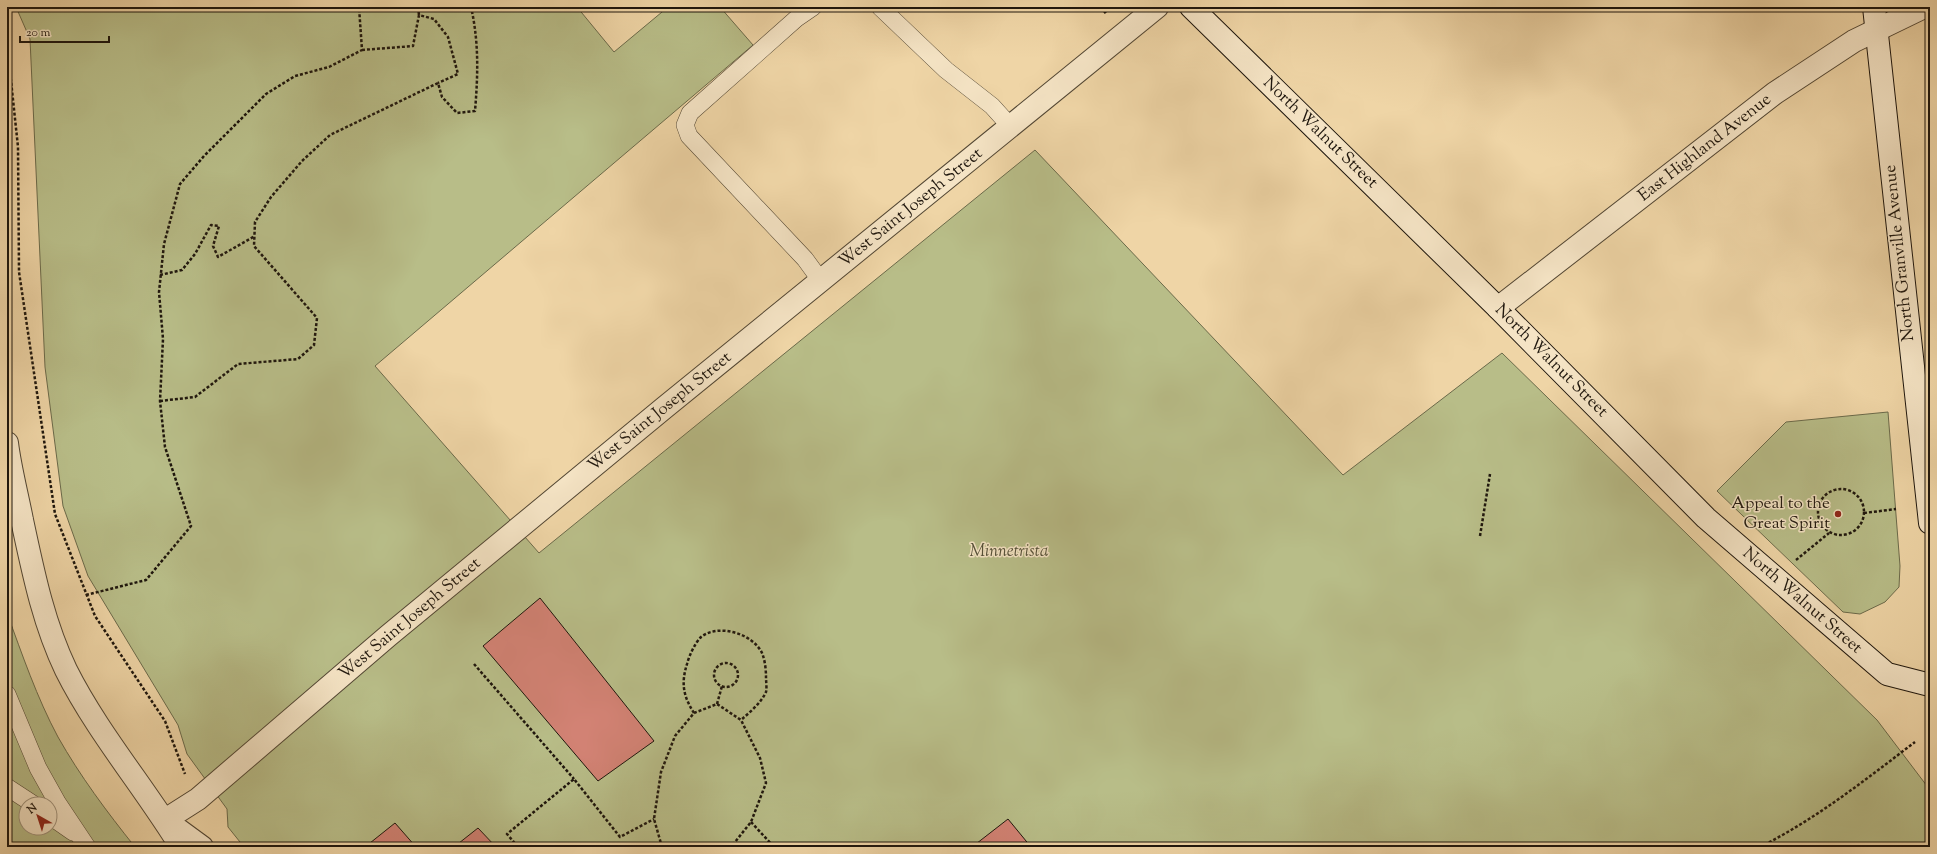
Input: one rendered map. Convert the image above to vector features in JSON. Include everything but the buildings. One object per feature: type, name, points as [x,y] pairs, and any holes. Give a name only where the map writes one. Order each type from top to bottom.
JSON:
[{"type":"street","name":"West Saint Joseph Street","points":[[165,820],[198,799],[388,636],[664,408],[821,282],[1157,7]]},
{"type":"street","name":"North Walnut Street","points":[[1191,7],[1498,308],[1706,518],[1886,674],[1930,685]]},
{"type":"street","name":"North Granville Avenue","points":[[1874,7],[1930,523]]},
{"type":"street","name":"East Highland Avenue","points":[[1498,308],[1775,93],[1854,41],[1924,7]]},
{"type":"street","points":[[7,443],[35,582],[49,628],[66,670],[92,715],[165,820],[181,847]]},
{"type":"street","points":[[165,820],[202,847]]},
{"type":"lane","points":[[813,7],[797,18],[690,113],[685,125],[689,136],[805,259],[821,282]]},
{"type":"lane","points":[[880,7],[946,70],[992,106],[1010,126]]},
{"type":"lane","points":[[7,694],[38,768],[84,842]]},
{"type":"lane","points":[[7,786],[21,796]]},
{"type":"lane","points":[[58,822],[84,842]]},
{"type":"path","points":[[359,7],[362,50]]},
{"type":"path","points":[[86,595],[146,580],[191,526],[165,447],[160,401],[163,339],[158,292],[164,244],[180,184],[204,156],[266,94],[295,76],[330,67],[362,50],[414,46],[419,15],[418,7]]},
{"type":"path","points":[[438,83],[442,98],[457,113],[475,111],[478,70],[476,28],[471,7]]},
{"type":"path","points":[[1099,17],[1111,7]]},
{"type":"path","points":[[160,401],[195,397],[238,364],[298,359],[314,345],[317,318],[254,246],[255,222],[271,197],[302,161],[330,136],[458,74],[448,37],[434,19],[419,15]]},
{"type":"path","points":[[7,43],[18,147],[20,279],[55,514],[95,616],[165,721],[184,774],[190,769]]},
{"type":"path","points":[[160,275],[182,270],[195,254],[211,225],[219,226],[213,246],[218,257],[255,236]]},
{"type":"path","points":[[1480,536],[1490,474]]},
{"type":"path","points":[[1840,490],[1847,490],[1859,499],[1864,513],[1860,524],[1852,533],[1836,535],[1829,532],[1819,522],[1818,514],[1821,500],[1826,494],[1840,490]]},
{"type":"path","points":[[1864,513],[1896,509]]},
{"type":"path","points":[[1792,563],[1829,532]]},
{"type":"path","points":[[694,713],[686,700],[683,676],[688,658],[701,638],[717,630],[734,632],[750,640],[762,653],[766,670],[766,692],[754,708],[741,720]]},
{"type":"path","points":[[474,664],[574,780],[620,837],[654,820]]},
{"type":"path","points":[[722,664],[730,664],[736,668],[738,679],[730,686],[722,686],[716,681],[714,673],[722,664]]},
{"type":"path","points":[[717,704],[722,686]]},
{"type":"path","points":[[662,847],[654,820],[661,772],[675,736],[694,713],[717,704]]},
{"type":"path","points":[[717,704],[741,720],[760,758],[766,783],[751,822],[732,847]]},
{"type":"path","points":[[1760,847],[1780,837],[1845,795],[1915,742]]},
{"type":"path","points":[[518,847],[507,834],[574,780]]},
{"type":"path","points":[[751,822],[774,847]]},
{"type":"green space","name":"Minnetrista","points":[[16,7],[577,7],[614,52],[668,7],[720,7],[753,45],[375,366],[539,553],[1035,150],[1343,475],[1502,353],[1877,720],[1930,790],[1930,847],[244,847],[228,827],[227,809],[187,754],[178,725],[88,576],[63,506],[45,367],[30,39]]},
{"type":"green space","points":[[1888,412],[1900,566],[1899,587],[1885,602],[1860,614],[1843,612],[1717,491],[1786,422]]},
{"type":"green space","points":[[7,613],[24,660],[50,722],[58,737],[94,794],[135,847],[7,847]]},
{"type":"place","name":"Appeal to the Great Spirit","points":[[1838,514]]}]
